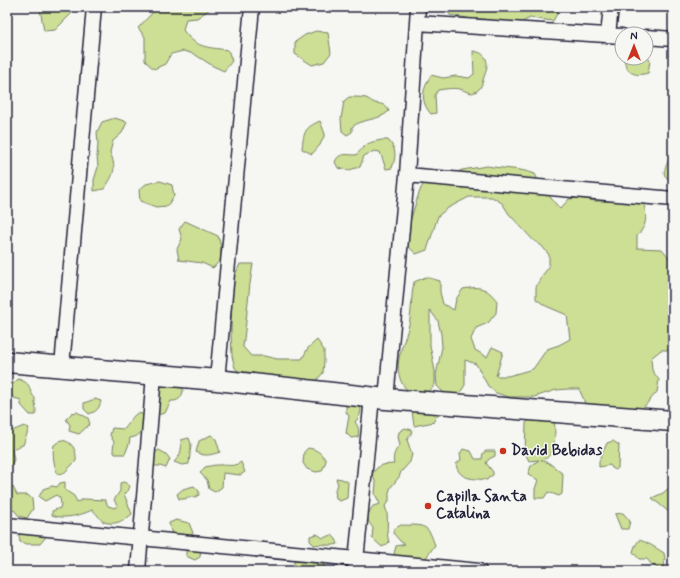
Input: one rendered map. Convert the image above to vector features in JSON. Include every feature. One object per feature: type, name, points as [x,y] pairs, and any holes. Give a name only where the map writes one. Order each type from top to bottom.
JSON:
[{"type":"street","points":[[62,366],[94,7]]},
{"type":"street","points":[[217,380],[252,7]]},
{"type":"street","points":[[355,565],[379,398],[407,176],[418,7]]},
{"type":"street","points":[[611,7],[614,28]]},
{"type":"street","points":[[417,23],[614,35]]},
{"type":"street","points":[[654,38],[673,39]]},
{"type":"street","points":[[407,176],[673,198]]},
{"type":"street","points":[[7,362],[217,380],[379,398],[673,421]]},
{"type":"street","points":[[138,571],[154,375]]},
{"type":"street","points":[[7,525],[140,538],[355,565],[479,571]]},
{"type":"green space","points":[[41,7],[75,7],[72,13],[55,30],[44,31],[40,9]]},
{"type":"green space","points":[[155,7],[213,7],[197,18],[186,19],[183,30],[192,40],[202,46],[228,50],[232,61],[224,71],[194,54],[183,51],[171,54],[165,64],[154,69],[145,61],[145,37],[138,28],[155,10]]},
{"type":"green space","points":[[444,7],[554,7],[558,12],[553,21],[530,18],[520,23],[507,23],[450,15]]},
{"type":"green space","points":[[316,31],[328,33],[331,53],[324,62],[312,65],[295,54],[295,42],[305,35]]},
{"type":"green space","points":[[473,51],[482,54],[485,57],[487,64],[486,72],[480,87],[477,91],[472,93],[450,88],[438,90],[435,95],[436,113],[431,114],[425,104],[424,90],[431,75],[443,78],[456,76],[469,78],[474,74]]},
{"type":"green space","points":[[649,66],[648,73],[643,74],[632,73],[627,67]]},
{"type":"green space","points":[[349,97],[366,98],[383,105],[389,111],[381,116],[356,124],[352,127],[352,132],[347,135],[342,131],[341,119],[344,101]]},
{"type":"green space","points":[[115,118],[127,122],[122,133],[113,141],[110,152],[114,167],[112,176],[104,189],[94,191],[94,180],[98,167],[97,132],[102,122]]},
{"type":"green space","points":[[320,121],[325,134],[320,145],[312,154],[302,149],[303,138],[308,128]]},
{"type":"green space","points":[[388,140],[393,147],[395,157],[392,168],[386,169],[380,152],[374,151],[364,156],[360,167],[349,170],[338,168],[335,162],[341,155],[356,155],[367,144]]},
{"type":"green space","points":[[673,150],[673,181],[665,176],[664,172],[670,151]]},
{"type":"green space","points":[[487,166],[535,174],[541,186],[560,209],[569,199],[581,198],[595,201],[632,201],[644,204],[646,214],[645,222],[643,228],[637,236],[637,248],[662,249],[673,262],[673,350],[661,350],[651,358],[652,370],[659,380],[657,392],[642,409],[585,411],[584,400],[579,389],[556,390],[534,397],[509,397],[496,393],[488,386],[476,364],[465,360],[465,385],[458,396],[446,395],[437,386],[436,375],[442,347],[441,334],[438,321],[430,310],[430,345],[435,371],[435,384],[428,394],[417,394],[411,392],[403,385],[399,377],[398,368],[400,352],[410,319],[414,282],[426,277],[440,281],[440,292],[443,304],[454,310],[456,299],[463,289],[478,288],[486,290],[497,301],[496,313],[488,323],[476,328],[471,339],[475,350],[487,357],[492,347],[503,352],[496,376],[508,376],[533,369],[547,349],[570,339],[567,315],[546,306],[536,299],[536,287],[541,277],[549,267],[549,255],[542,246],[533,240],[509,214],[502,203],[492,197],[469,197],[448,208],[438,216],[427,250],[416,254],[408,246],[406,234],[421,188],[428,178],[451,175],[462,170]]},
{"type":"green space","points":[[160,181],[172,185],[174,196],[167,206],[156,207],[140,201],[139,190],[146,184]]},
{"type":"green space","points":[[185,221],[218,236],[221,247],[221,259],[213,268],[202,263],[179,260],[177,249],[182,239],[179,229]]},
{"type":"green space","points":[[240,264],[253,264],[243,347],[251,356],[264,356],[277,359],[302,359],[308,348],[317,340],[324,350],[324,361],[323,373],[315,382],[243,375],[235,368],[232,356],[231,333],[232,286]]},
{"type":"green space","points":[[18,379],[28,385],[35,398],[36,415],[30,415],[21,405],[21,400],[14,398],[10,393],[12,385]]},
{"type":"green space","points":[[183,383],[182,396],[178,400],[171,401],[165,413],[157,415],[151,385]]},
{"type":"green space","points":[[95,399],[101,401],[96,411],[89,414],[84,409],[84,403]]},
{"type":"green space","points":[[359,403],[361,408],[360,413],[355,422],[359,433],[358,437],[351,438],[346,433],[349,416],[346,412],[346,405]]},
{"type":"green space","points":[[439,408],[442,414],[435,417],[434,422],[414,426],[412,411]]},
{"type":"green space","points":[[77,412],[88,418],[90,424],[79,434],[69,431],[70,425],[66,419],[72,413]]},
{"type":"green space","points":[[138,413],[145,415],[144,427],[138,436],[130,438],[125,454],[115,454],[113,450],[114,442],[110,435],[112,428],[124,429]]},
{"type":"green space","points":[[534,416],[554,416],[555,435],[553,449],[546,458],[541,460],[549,463],[563,474],[562,494],[559,496],[548,492],[544,498],[535,498],[535,489],[538,480],[528,474],[531,466],[539,460],[529,461],[525,453],[526,423]]},
{"type":"green space","points":[[24,426],[29,428],[23,445],[12,449],[14,460],[7,472],[7,428],[12,431]]},
{"type":"green space","points":[[405,428],[412,430],[407,440],[412,454],[410,462],[401,472],[389,492],[389,501],[385,506],[389,542],[382,547],[372,538],[373,528],[368,519],[368,515],[373,506],[380,504],[375,494],[376,483],[372,474],[382,465],[394,464],[394,454],[400,445],[398,437],[399,432]]},
{"type":"green space","points":[[211,435],[216,439],[220,452],[202,455],[196,452],[199,441]]},
{"type":"green space","points":[[189,438],[191,444],[189,464],[182,465],[174,462],[180,452],[181,440]]},
{"type":"green space","points":[[61,440],[71,444],[76,453],[76,461],[64,473],[58,474],[54,464],[53,448],[54,445]]},
{"type":"green space","points":[[613,441],[619,445],[618,468],[616,470],[610,465],[599,467],[599,461],[607,443]]},
{"type":"green space","points":[[308,448],[314,449],[323,456],[326,461],[322,471],[316,472],[307,469],[303,463],[304,452]]},
{"type":"green space","points":[[463,449],[471,451],[475,459],[482,459],[483,453],[486,451],[495,451],[495,456],[489,459],[486,463],[493,472],[493,475],[487,480],[468,478],[460,473],[456,464],[461,460],[460,454]]},
{"type":"green space","points":[[159,450],[166,454],[170,459],[166,468],[152,466],[154,453]]},
{"type":"green space","points":[[241,462],[245,472],[240,475],[223,473],[222,487],[215,492],[209,489],[207,480],[200,473],[205,467],[216,465],[233,465]]},
{"type":"green space","points":[[336,478],[348,482],[347,498],[340,501],[336,499],[335,489],[338,485]]},
{"type":"green space","points":[[7,482],[13,487],[17,495],[28,495],[32,499],[33,509],[27,518],[19,516],[14,510],[7,514]]},
{"type":"green space","points":[[65,482],[65,490],[74,496],[77,502],[84,499],[105,500],[108,506],[115,508],[117,505],[114,500],[120,491],[120,483],[124,482],[130,486],[128,491],[124,494],[132,514],[116,523],[104,522],[92,510],[83,514],[72,516],[61,517],[52,515],[52,511],[60,508],[60,498],[56,495],[45,501],[39,497],[43,489],[52,486],[57,487],[60,483]]},
{"type":"green space","points":[[194,486],[199,491],[199,495],[179,499],[177,494],[183,489]]},
{"type":"green space","points":[[670,487],[673,488],[673,513],[670,513],[652,498],[663,493]]},
{"type":"green space","points":[[623,513],[630,521],[628,529],[621,529],[615,514]]},
{"type":"green space","points":[[176,520],[189,523],[193,533],[189,537],[183,534],[179,537],[172,535],[169,523]]},
{"type":"green space","points":[[21,524],[45,533],[45,538],[40,544],[27,544],[20,542],[19,536]]},
{"type":"green space","points":[[401,525],[421,526],[430,533],[435,545],[425,559],[397,557],[394,554],[396,546],[405,544],[401,542],[393,533],[394,529]]},
{"type":"green space","points":[[317,534],[323,538],[332,535],[338,544],[314,545],[310,541],[310,536]]},
{"type":"green space","points":[[639,540],[664,553],[664,566],[660,569],[652,565],[647,559],[639,559],[633,552]]},
{"type":"green space","points":[[189,543],[201,549],[200,557],[195,560],[186,556],[186,549]]},
{"type":"green space","points":[[298,557],[323,563],[325,569],[324,571],[298,571],[294,568],[294,561]]},
{"type":"place","name":"David Bebidas","points":[[503,451]]},
{"type":"place","name":"Capilla Santa Catalina","points":[[428,506]]}]
